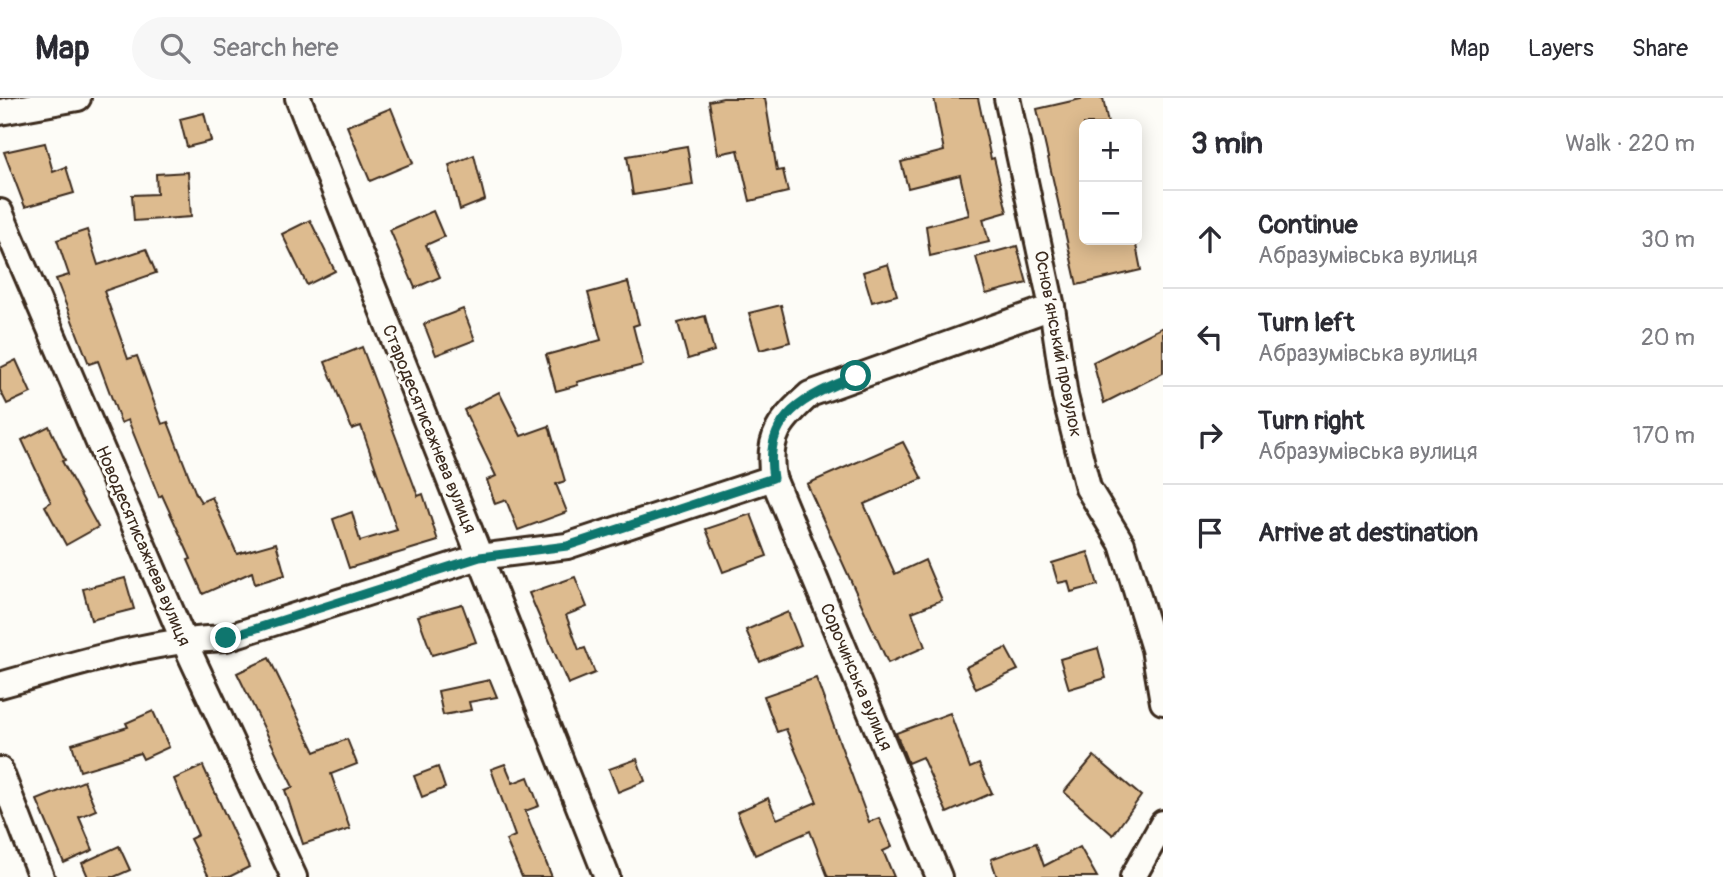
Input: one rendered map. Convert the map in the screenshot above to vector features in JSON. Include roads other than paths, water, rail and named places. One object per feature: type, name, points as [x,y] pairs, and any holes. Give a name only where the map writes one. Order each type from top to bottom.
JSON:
[{"type":"street","points":[[0,112],[78,98]]},
{"type":"street","name":"Стародесятисажнева вулиця","points":[[298,98],[607,877]]},
{"type":"street","name":"Основ’янський провулок","points":[[1007,98],[1052,307],[1065,396],[1088,488],[1122,544],[1154,649],[1163,702]]},
{"type":"street","name":"Новодесятисажнева вулиця","points":[[0,212],[183,639],[294,877]]},
{"type":"street","points":[[0,685],[183,639],[226,638],[480,557],[567,546],[773,478],[772,446],[782,419],[810,394],[1052,307]]},
{"type":"street","name":"Сорочинська вулиця","points":[[773,478],[939,877]]},
{"type":"street","points":[[0,770],[41,877]]},
{"type":"street","points":[[1133,877],[1163,823]]}]
